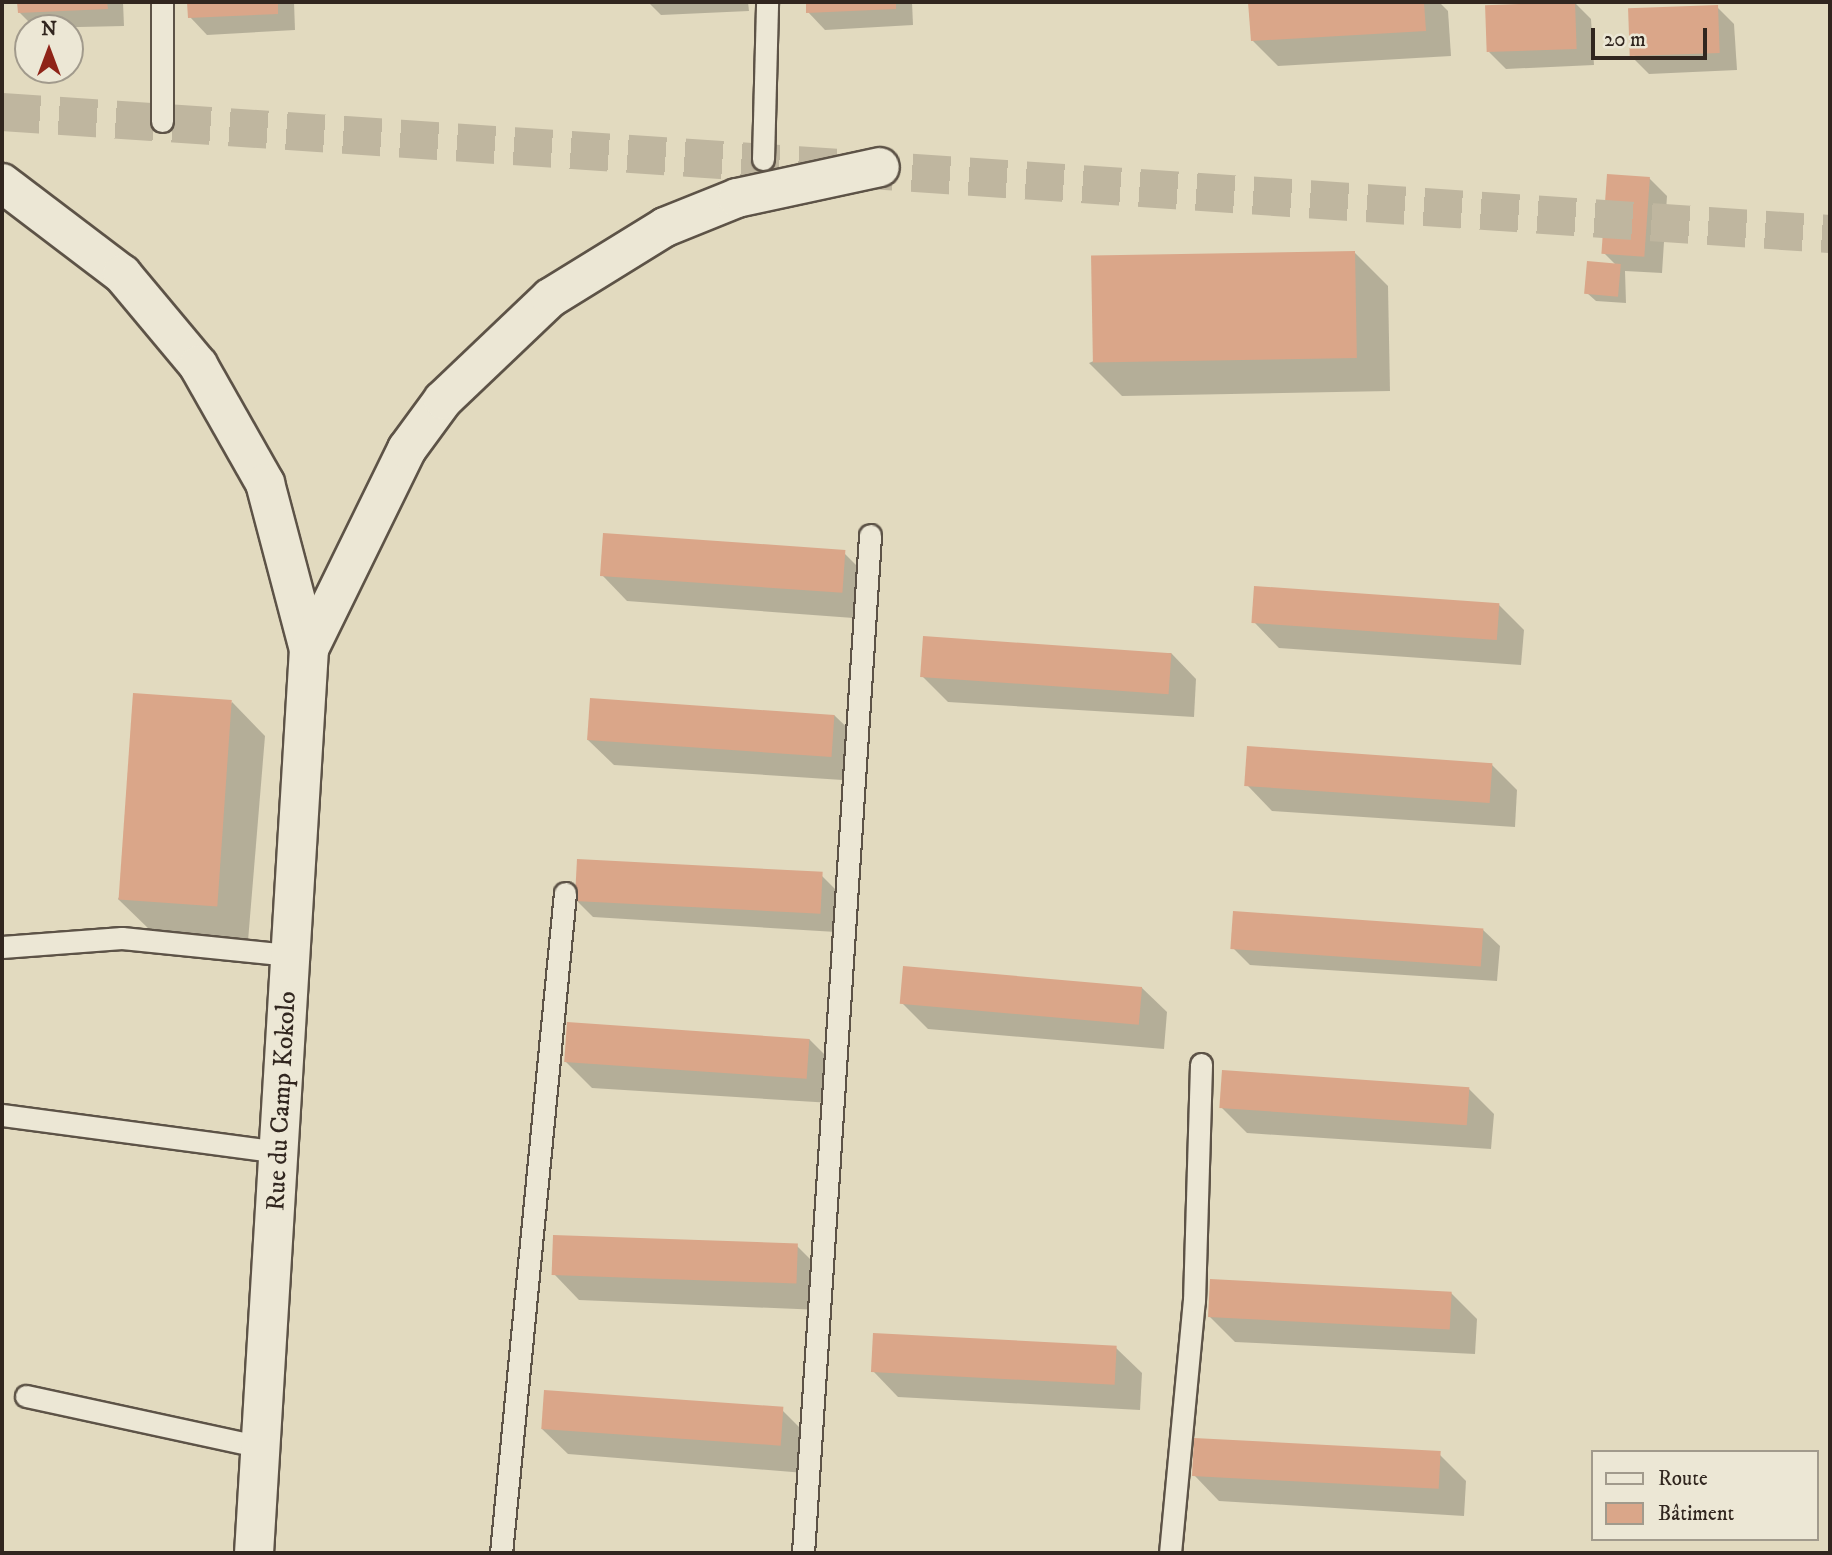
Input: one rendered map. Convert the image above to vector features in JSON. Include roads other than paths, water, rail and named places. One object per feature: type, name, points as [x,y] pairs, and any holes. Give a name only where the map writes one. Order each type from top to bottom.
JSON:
[{"type":"street","name":"Rue du Camp Kokolo","points":[[309,649],[407,449],[443,400],[550,298],[665,227],[737,198],[880,167]]},
{"type":"street","name":"Rue du Camp Kokolo","points":[[2,183],[122,274],[198,365],[265,483],[309,649],[254,1553]]},
{"type":"lane","points":[[162,2],[162,121]]},
{"type":"lane","points":[[764,159],[766,2]]},
{"type":"lane","points":[[803,1553],[870,535]]},
{"type":"lane","points":[[501,1553],[565,893]]},
{"type":"lane","points":[[2,947],[122,938],[290,955]]},
{"type":"lane","points":[[1170,1553],[1194,1301],[1201,1064]]},
{"type":"lane","points":[[2,1115],[278,1152]]},
{"type":"lane","points":[[26,1396],[261,1447]]},
{"type":"tunnel","points":[[2,112],[1830,234]]}]
